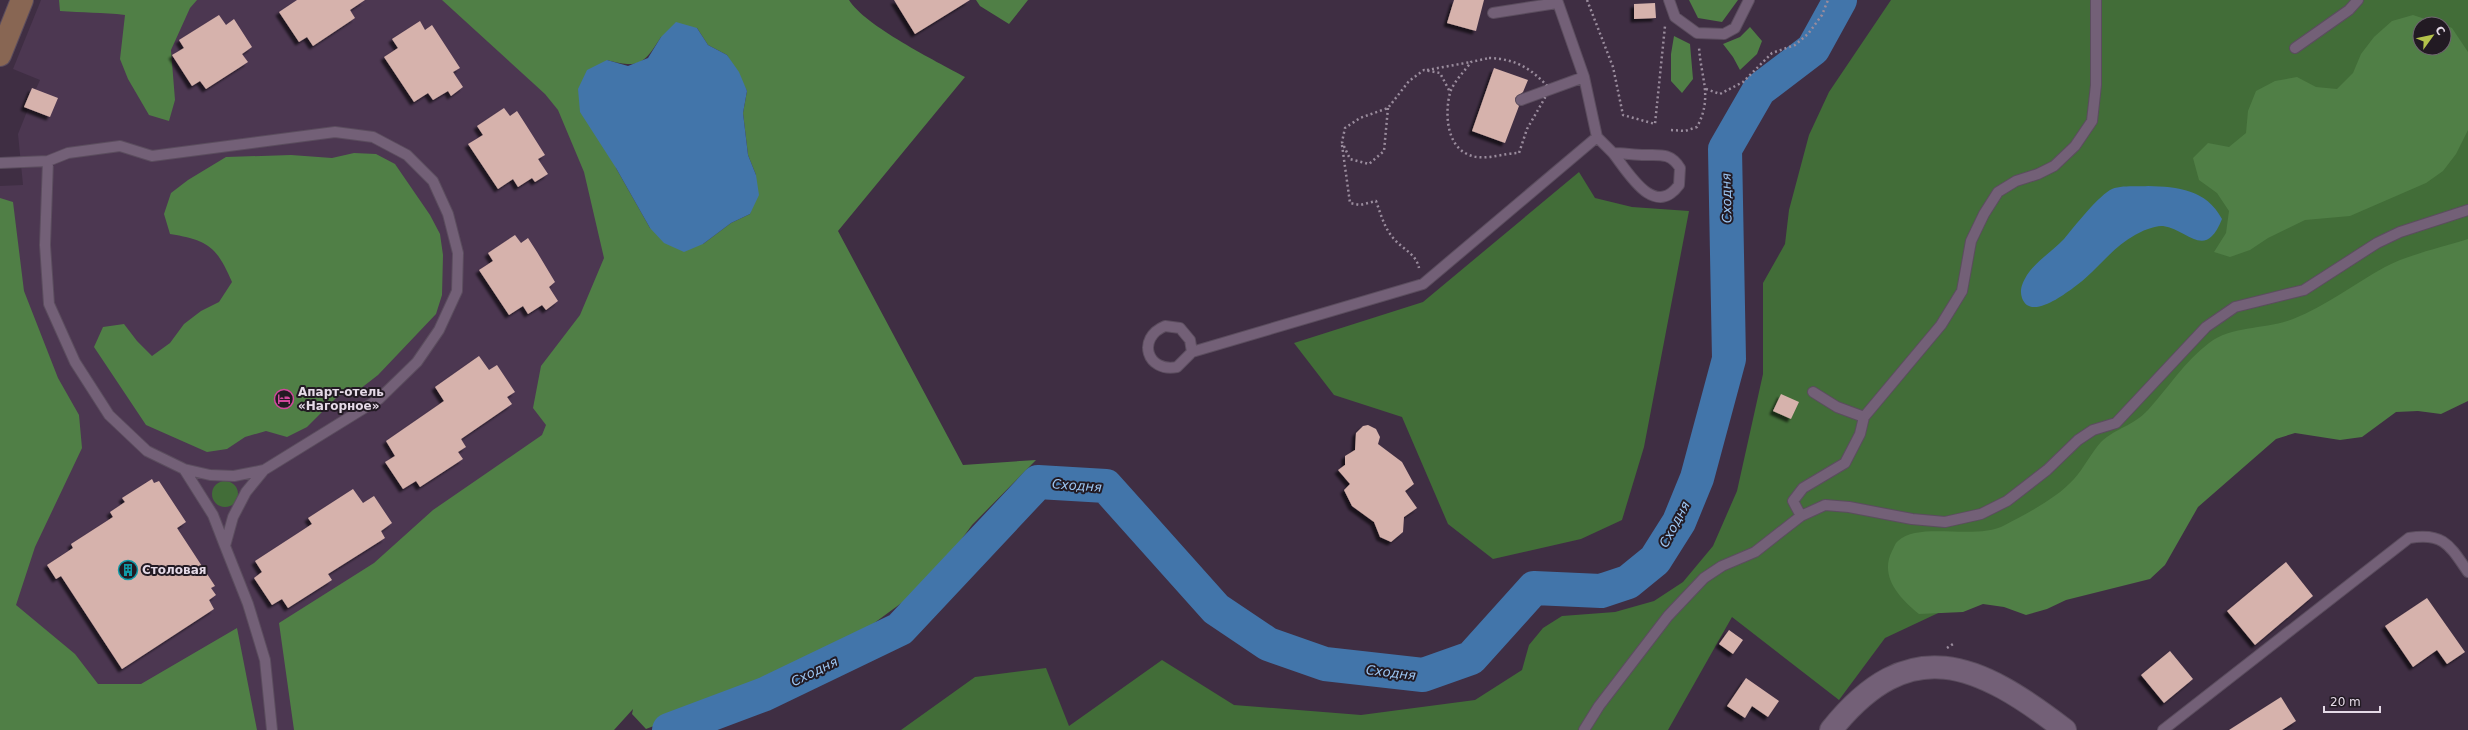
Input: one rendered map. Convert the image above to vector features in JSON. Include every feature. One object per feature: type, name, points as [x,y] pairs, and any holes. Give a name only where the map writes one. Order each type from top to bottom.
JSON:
[{"type":"main road","points":[[0,56],[22,0]]},
{"type":"street","points":[[1831,730],[1850,706],[1868,691],[1889,677],[1906,670],[1931,667],[1956,668],[2002,688],[2030,703],[2065,730]]},
{"type":"lane","points":[[1670,1],[1675,17],[1697,33],[1724,34],[1735,28],[1749,0]]},
{"type":"lane","points":[[1801,516],[1793,501],[1804,488],[1845,463],[1860,434],[1864,418],[1941,324],[1962,291],[1972,241],[1984,214],[1998,192],[2016,181],[2038,174],[2054,166],[2075,146],[2092,121],[2096,85],[2096,0]]},
{"type":"lane","points":[[2295,48],[2349,10],[2358,0]]},
{"type":"lane","points":[[1492,13],[1557,1],[1584,77],[1597,137],[1613,152],[1635,182],[1651,196],[1667,196],[1679,184],[1680,168],[1670,157],[1663,154],[1645,155],[1613,152]]},
{"type":"lane","points":[[1521,100],[1584,77]]},
{"type":"lane","points":[[0,163],[48,161],[68,153],[120,146],[152,156],[335,132],[373,138],[401,151],[408,155],[433,181],[448,214],[458,253],[457,292],[439,330],[417,362],[379,399],[264,470],[246,492],[236,511],[225,546]]},
{"type":"lane","points":[[1192,352],[1186,333],[1172,326],[1158,329],[1151,336],[1148,344],[1148,354],[1153,362],[1161,367],[1169,369],[1184,363],[1192,352],[1423,284],[1597,137]]},
{"type":"lane","points":[[48,161],[45,245],[49,304],[75,362],[109,416],[147,451],[184,469],[210,475],[234,476],[264,470]]},
{"type":"lane","points":[[1584,730],[1599,706],[1668,616],[1704,578],[1722,566],[1755,552],[1801,516],[1825,505],[1848,507],[1912,519],[1945,522],[1981,514],[2007,501],[2093,430],[2116,423],[2206,327],[2221,315],[2235,307],[2304,290],[2377,243],[2400,232],[2468,210]]},
{"type":"lane","points":[[1813,392],[1837,406],[1864,418]]},
{"type":"lane","points":[[184,469],[214,515],[248,604],[265,660],[272,730]]},
{"type":"lane","points":[[2163,730],[2409,538],[2423,535],[2438,538],[2449,546],[2468,572]]},
{"type":"path","points":[[1587,0],[1614,67],[1623,115],[1655,124],[1662,37],[1670,1]]},
{"type":"path","points":[[1706,89],[1720,94],[1743,82],[1772,52],[1795,45],[1808,34],[1817,22],[1828,0]]},
{"type":"path","points":[[1671,130],[1685,131],[1697,127],[1705,113],[1706,89],[1700,70],[1697,33]]},
{"type":"path","points":[[1423,284],[1418,260],[1395,240],[1384,222],[1376,201],[1360,204],[1350,203],[1342,142],[1345,128],[1360,118],[1388,108],[1409,81],[1424,70],[1489,58],[1504,59],[1534,71],[1550,89],[1527,129],[1519,153],[1486,157],[1467,154],[1452,140],[1447,117],[1450,92],[1471,62]]},
{"type":"path","points":[[1424,70],[1440,73],[1450,92]]},
{"type":"path","points":[[1342,142],[1350,159],[1368,164],[1384,151],[1388,108]]},
{"type":"shaded area","name":"Апарт-отель «Нагорное»","points":[[41,0],[461,0],[506,4],[646,256],[595,362],[335,730],[0,730],[0,186],[23,185],[18,134],[28,109],[24,107],[32,88],[36,89],[40,80],[13,69]]},
{"type":"green space","points":[[59,0],[197,0],[190,8],[171,50],[175,100],[169,121],[149,115],[128,79],[120,59],[125,15],[60,11]]},
{"type":"green space","points":[[442,0],[849,0],[857,10],[885,32],[965,77],[838,231],[963,465],[1036,460],[972,525],[930,582],[862,632],[770,681],[646,729],[632,714],[633,709],[614,730],[294,730],[279,623],[374,563],[433,510],[542,435],[546,425],[533,408],[541,366],[580,315],[604,258],[584,172],[558,110],[545,94]],"holes":[[[697,28],[708,45],[727,55],[747,91],[743,113],[748,155],[756,175],[750,214],[731,223],[703,244],[650,228],[616,168],[607,60],[627,64],[640,62],[645,59],[661,37]]]},
{"type":"green space","points":[[976,0],[1028,0],[1009,24],[980,6]]},
{"type":"green space","points":[[1689,0],[1738,0],[1722,22],[1698,18]]},
{"type":"green space","points":[[1891,0],[2468,0],[2468,290],[2225,478],[1885,638],[1839,700],[1732,617],[1668,730],[901,730],[975,677],[1046,668],[1069,726],[1162,660],[1234,705],[1361,715],[1475,700],[1522,670],[1529,645],[1543,628],[1562,616],[1615,612],[1654,601],[1683,582],[1713,546],[1737,491],[1763,374],[1763,283],[1785,244],[1789,210],[1809,135],[1829,92]]},
{"type":"green space","points":[[2413,15],[2416,16],[2412,16],[2412,56],[2452,56],[2452,28],[2468,52],[2468,130],[2456,154],[2443,171],[2426,183],[2350,216],[2305,220],[2268,238],[2250,250],[2230,257],[2214,252],[2226,233],[2229,211],[2217,193],[2199,180],[2193,158],[2208,143],[2229,147],[2246,133],[2248,111],[2256,91],[2275,81],[2297,77],[2316,87],[2337,89],[2353,73],[2361,54],[2374,37],[2392,21]]},
{"type":"green space","points":[[1750,27],[1762,41],[1757,54],[1740,70],[1733,57],[1723,44],[1740,37]]},
{"type":"green space","points":[[1674,36],[1690,44],[1693,79],[1682,93],[1671,81],[1671,54]]},
{"type":"green space","points":[[354,153],[376,154],[395,164],[430,215],[440,234],[443,255],[442,295],[436,314],[378,375],[360,389],[338,396],[307,427],[287,437],[266,431],[245,437],[227,449],[207,452],[146,425],[94,347],[103,327],[124,324],[137,341],[152,356],[170,343],[184,324],[201,311],[219,302],[232,282],[227,270],[216,253],[210,247],[194,239],[170,234],[164,214],[171,193],[188,180],[226,157],[291,155],[332,158]]},
{"type":"green space","points":[[1579,172],[1595,198],[1632,207],[1689,211],[1644,447],[1622,520],[1581,539],[1493,559],[1448,524],[1402,417],[1334,395],[1294,343],[1423,302]]},
{"type":"green space","points":[[0,198],[13,202],[24,291],[58,378],[79,415],[82,448],[35,547],[16,605],[75,654],[98,684],[141,684],[237,628],[257,730],[0,730]]},
{"type":"green space","points":[[2468,239],[2468,401],[2441,414],[2418,411],[2396,412],[2362,437],[2340,440],[2295,433],[2276,439],[2198,507],[2165,565],[2150,579],[2066,600],[2047,609],[2026,615],[2004,607],[1983,604],[1963,612],[1919,614],[1905,601],[1894,586],[1888,570],[1892,551],[1898,541],[1907,535],[1920,532],[1964,532],[1993,529],[2005,525],[2042,505],[2059,493],[2074,479],[2101,442],[2113,433],[2136,420],[2148,410],[2192,358],[2218,337],[2239,330],[2272,325],[2293,319],[2317,308],[2385,267],[2414,255]]},
{"type":"green space","points":[[225,481],[234,485],[238,494],[234,503],[225,507],[216,503],[212,494],[216,485]]},
{"type":"water","points":[[676,22],[697,28],[708,45],[727,55],[739,72],[747,91],[743,113],[748,155],[756,175],[759,195],[750,214],[731,223],[703,244],[684,252],[664,243],[650,228],[616,168],[580,112],[578,89],[587,70],[607,60],[628,66],[648,58],[661,37]]},
{"type":"water","points":[[2148,186],[2180,189],[2208,201],[2222,219],[2216,232],[2203,241],[2196,240],[2163,226],[2157,226],[2145,230],[2126,240],[2081,282],[2062,296],[2039,307],[2032,307],[2026,304],[2022,298],[2021,289],[2027,275],[2035,265],[2064,239],[2101,197],[2112,189],[2116,188]]},
{"type":"building","points":[[297,0],[365,0],[350,10],[355,18],[313,46],[307,37],[299,42],[279,12]]},
{"type":"building","points":[[894,0],[970,0],[915,34]]},
{"type":"building","points":[[1454,0],[1484,0],[1476,31],[1447,23]]},
{"type":"building","points":[[1655,3],[1656,18],[1634,19],[1634,4]]},
{"type":"building","points":[[219,15],[226,25],[234,19],[252,47],[242,54],[248,62],[206,89],[200,81],[192,86],[172,55],[184,48],[179,40]]},
{"type":"building","points":[[420,21],[425,30],[432,25],[460,68],[453,72],[463,87],[451,96],[448,91],[433,100],[428,93],[414,102],[384,57],[398,48],[392,39]]},
{"type":"building","points":[[1494,68],[1528,80],[1523,92],[1515,98],[1519,106],[1505,143],[1472,131]]},
{"type":"building","points":[[32,88],[58,98],[50,117],[24,107]]},
{"type":"building","points":[[504,108],[510,116],[517,111],[545,155],[538,159],[548,174],[535,182],[532,178],[518,187],[513,179],[498,189],[468,144],[483,135],[477,126]]},
{"type":"building","points":[[515,235],[521,243],[528,238],[555,282],[549,287],[558,301],[546,310],[542,305],[528,314],[523,306],[509,315],[479,270],[493,261],[488,253]]},
{"type":"building","points":[[479,356],[489,370],[497,365],[515,392],[507,397],[512,404],[461,439],[466,447],[458,452],[463,459],[420,487],[416,481],[403,489],[385,462],[395,456],[386,441],[444,401],[435,387]]},
{"type":"building","points":[[1781,394],[1799,402],[1791,419],[1773,411]]},
{"type":"building","points":[[1368,425],[1376,429],[1380,437],[1378,444],[1402,462],[1414,484],[1405,491],[1417,508],[1404,517],[1403,532],[1391,542],[1380,537],[1374,522],[1352,506],[1344,490],[1350,484],[1338,470],[1345,465],[1345,456],[1355,450],[1356,433],[1363,426]]},
{"type":"building","name":"Столовая","points":[[152,479],[154,483],[159,481],[186,522],[177,528],[215,586],[211,588],[216,595],[209,600],[214,609],[122,669],[61,576],[56,579],[47,565],[73,548],[71,544],[113,517],[110,512],[125,502],[122,498]]},
{"type":"building","points":[[353,489],[363,503],[374,496],[392,523],[381,531],[385,538],[328,574],[332,580],[288,608],[282,599],[272,605],[254,578],[262,572],[255,561],[312,524],[308,518]]},
{"type":"building","points":[[2286,562],[2313,596],[2255,645],[2227,611]]},
{"type":"building","points":[[2427,598],[2465,652],[2447,664],[2437,650],[2413,667],[2385,626]]},
{"type":"building","points":[[1729,630],[1743,640],[1733,654],[1719,644]]},
{"type":"building","points":[[2170,651],[2193,679],[2164,703],[2141,675]]},
{"type":"building","points":[[1746,678],[1779,701],[1768,717],[1752,706],[1745,718],[1727,706]]},
{"type":"building","points":[[2281,697],[2296,721],[2282,730],[2229,730]]},
{"type":"waterway","name":"Сходня","points":[[669,730],[765,694],[900,629],[1038,482],[1106,486],[1216,609],[1268,644],[1325,664],[1423,675],[1471,658],[1534,588],[1601,591],[1628,582],[1655,560],[1679,522],[1697,478],[1729,359],[1725,149],[1759,90],[1813,49],[1840,0]]},
{"type":"place","name":"Апарт-отель «Нагорное»","points":[[284,399]]},
{"type":"place","name":"Столовая","points":[[128,570]]}]
